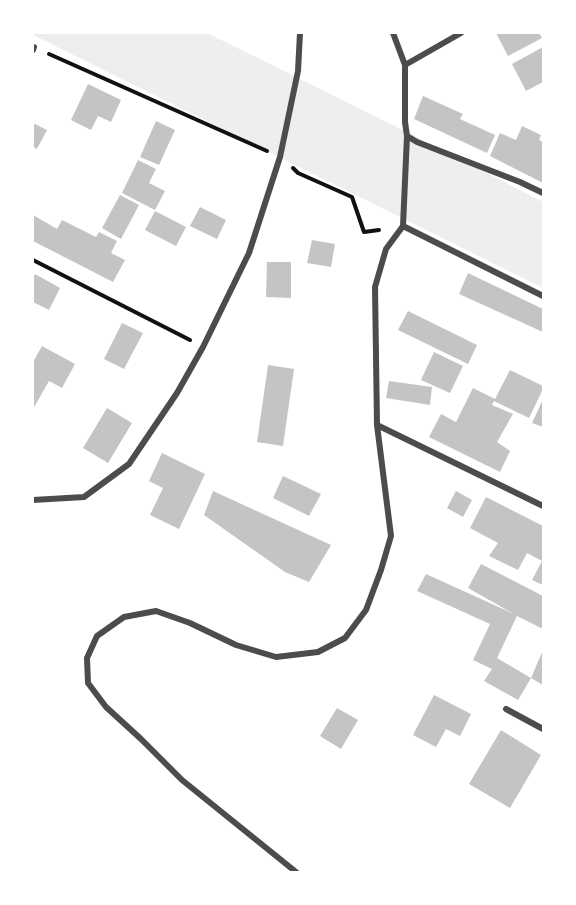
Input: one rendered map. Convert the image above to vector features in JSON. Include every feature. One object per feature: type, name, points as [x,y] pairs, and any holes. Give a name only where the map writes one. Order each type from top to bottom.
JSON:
[{"type":"street","points":[[33,500],[84,496],[129,464],[177,393],[203,347],[249,253],[280,157],[298,71],[300,33]]},
{"type":"street","points":[[296,872],[182,780],[106,707],[88,683],[87,658],[97,636],[124,617],[156,611],[190,623],[236,645],[276,657],[318,652],[345,639],[366,610],[391,536],[377,425],[375,287],[386,249],[403,226],[407,136],[405,65],[393,33]]},
{"type":"street","points":[[405,65],[461,33]]},
{"type":"street","points":[[407,136],[520,182],[543,194]]},
{"type":"street","points":[[403,226],[543,296]]},
{"type":"street","points":[[377,425],[543,506]]},
{"type":"street","points":[[506,709],[543,729]]},
{"type":"path","points":[[34,49],[280,157],[298,173],[352,197],[364,232],[403,226]]},
{"type":"path","points":[[33,260],[203,347]]},
{"type":"shaded area","points":[[33,33],[207,33],[401,129],[543,202],[543,288],[33,35]]},
{"type":"building","points":[[496,33],[539,33],[542,38],[508,56]]},
{"type":"building","points":[[543,47],[543,82],[526,91],[512,64]]},
{"type":"building","points":[[88,84],[121,100],[111,122],[98,116],[91,130],[71,120]]},
{"type":"building","points":[[423,96],[463,114],[460,119],[495,135],[487,153],[414,119]]},
{"type":"building","points":[[156,121],[175,130],[159,165],[140,157]]},
{"type":"building","points":[[33,123],[47,130],[37,149],[33,147]]},
{"type":"building","points":[[522,126],[541,135],[539,140],[543,142],[543,183],[490,156],[500,133],[516,140]]},
{"type":"building","points":[[138,160],[156,169],[149,183],[165,191],[155,210],[122,193]]},
{"type":"building","points":[[120,195],[139,205],[121,239],[102,228]]},
{"type":"building","points":[[200,207],[226,220],[217,239],[190,226]]},
{"type":"building","points":[[155,211],[186,227],[176,246],[145,230]]},
{"type":"building","points":[[33,215],[57,229],[62,220],[96,237],[99,232],[117,241],[111,253],[125,260],[113,282],[33,241]]},
{"type":"building","points":[[312,240],[335,244],[331,267],[307,263]]},
{"type":"building","points":[[267,262],[291,262],[291,298],[266,297]]},
{"type":"building","points":[[468,273],[543,309],[543,332],[459,294]]},
{"type":"building","points":[[35,274],[60,288],[49,310],[33,302]]},
{"type":"building","points":[[408,311],[477,345],[468,364],[398,330]]},
{"type":"building","points":[[122,323],[143,333],[124,369],[104,359]]},
{"type":"building","points":[[42,346],[75,364],[62,388],[49,381],[33,409],[33,362]]},
{"type":"building","points":[[434,352],[463,366],[450,393],[421,380]]},
{"type":"building","points":[[268,365],[294,369],[283,446],[257,442]]},
{"type":"building","points":[[510,370],[543,386],[543,389],[529,418],[494,401],[492,405],[513,414],[497,442],[510,451],[500,472],[429,437],[441,414],[456,422],[473,388],[495,399]]},
{"type":"building","points":[[389,381],[432,387],[430,405],[386,398]]},
{"type":"building","points":[[543,399],[543,427],[532,423]]},
{"type":"building","points":[[107,408],[132,423],[108,463],[83,448]]},
{"type":"building","points":[[162,453],[205,474],[179,529],[150,515],[163,488],[149,481]]},
{"type":"building","points":[[283,476],[321,494],[309,516],[273,498]]},
{"type":"building","points":[[213,491],[331,545],[309,582],[285,572],[204,515]]},
{"type":"building","points":[[456,491],[472,500],[463,517],[447,508]]},
{"type":"building","points":[[486,497],[543,526],[543,585],[532,580],[542,561],[527,553],[518,570],[489,556],[498,543],[470,528]]},
{"type":"building","points":[[481,564],[543,596],[543,629],[517,616],[497,658],[531,678],[518,700],[484,681],[492,669],[473,660],[490,624],[417,591],[426,574],[514,614],[468,588]]},
{"type":"building","points":[[543,650],[543,685],[531,678]]},
{"type":"building","points":[[434,695],[471,714],[460,736],[446,729],[436,747],[413,735]]},
{"type":"building","points":[[337,708],[358,720],[341,749],[320,736]]},
{"type":"building","points":[[501,730],[541,755],[510,808],[469,784]]}]
